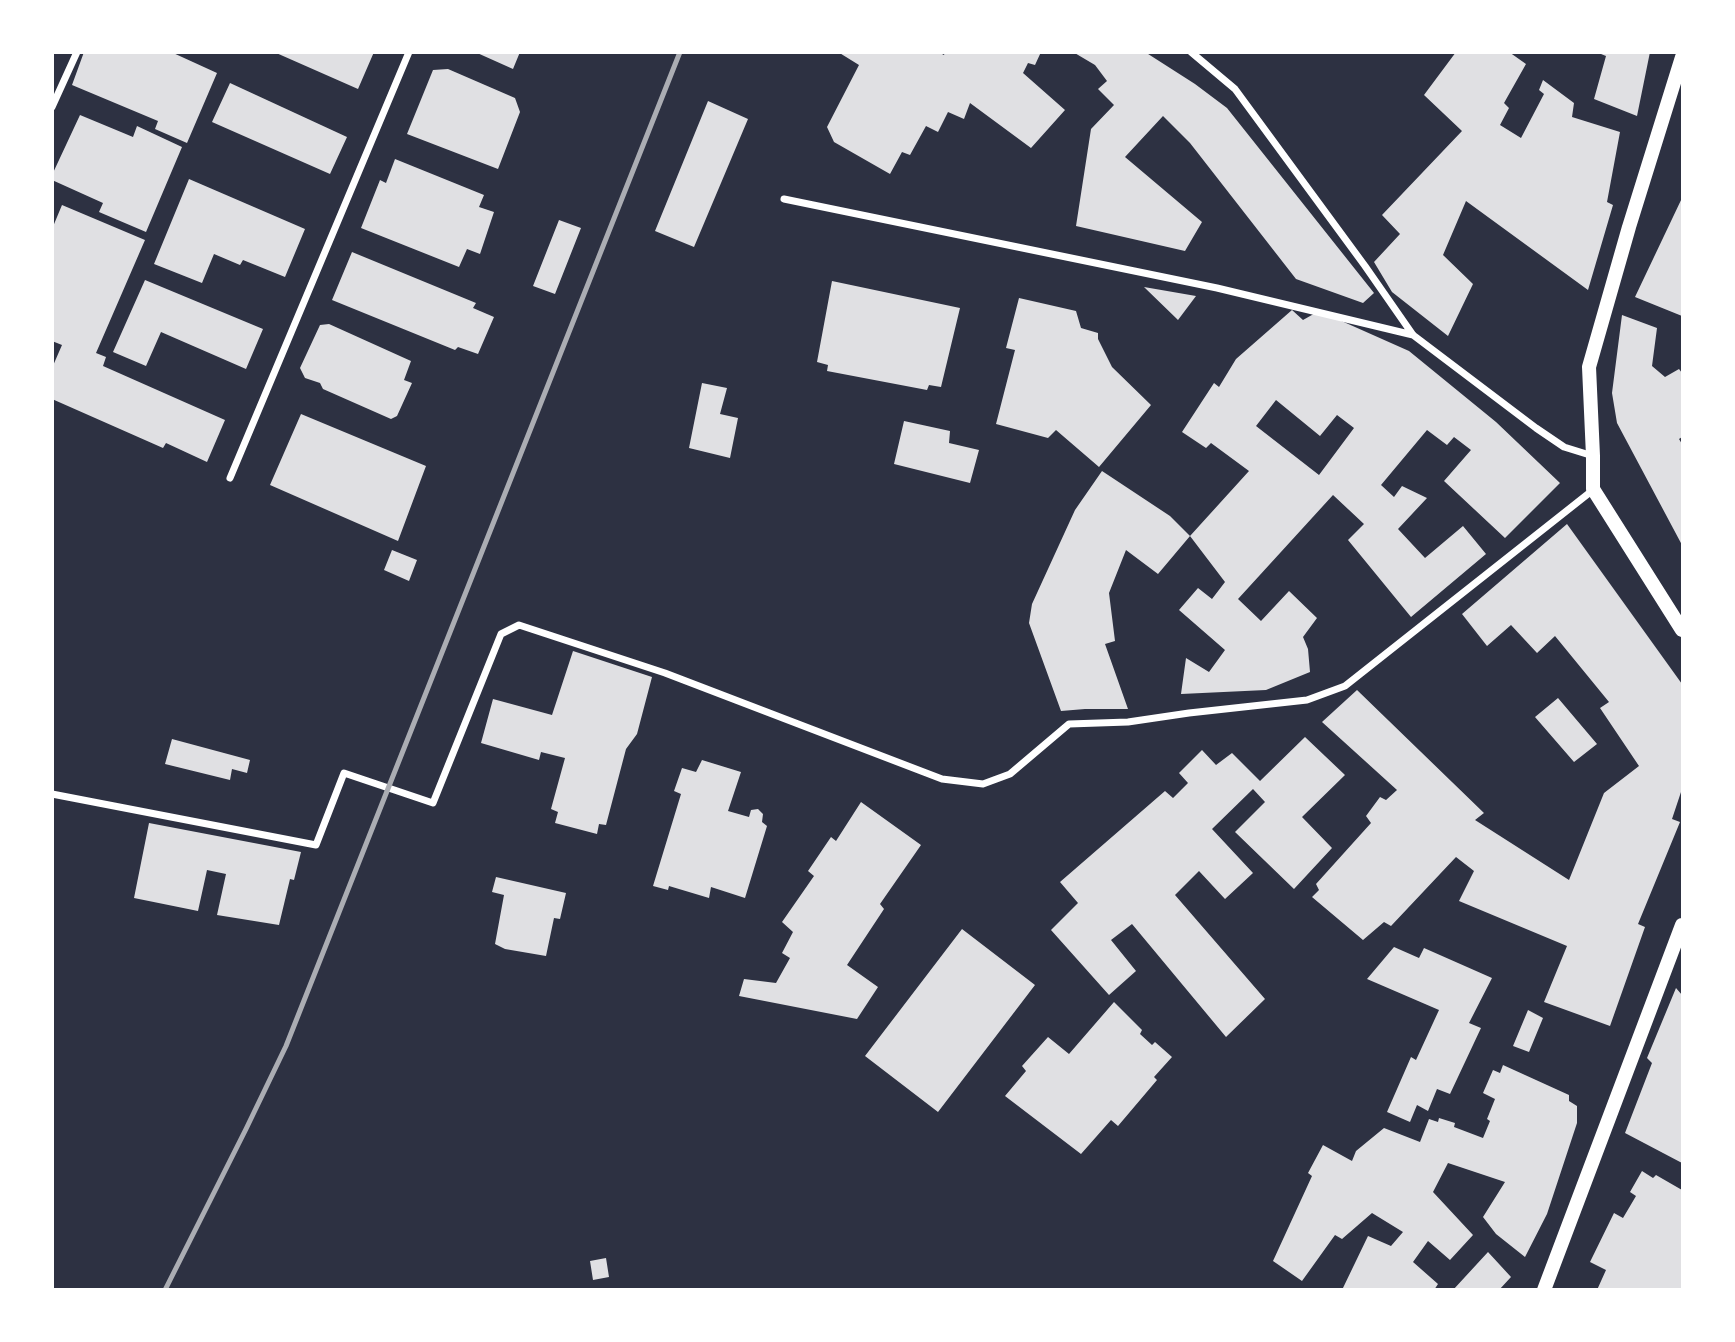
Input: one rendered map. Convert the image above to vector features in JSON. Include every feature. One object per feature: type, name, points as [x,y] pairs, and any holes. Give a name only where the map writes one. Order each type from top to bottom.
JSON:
[{"type":"main road","points":[[1682,57],[1589,367],[1593,489],[1682,630]]},
{"type":"main road","points":[[1544,1290],[1682,925]]},
{"type":"street","points":[[52,107],[77,52]]},
{"type":"street","points":[[230,478],[409,52]]},
{"type":"street","points":[[1191,52],[1235,89],[1413,335],[1564,447],[1593,456]]},
{"type":"street","points":[[784,199],[1217,288],[1413,335]]},
{"type":"street","points":[[52,794],[316,845],[344,773],[433,803],[501,634],[519,625],[665,673],[942,779],[983,784],[1010,774],[1069,724],[1128,722],[1307,699],[1345,687],[1593,489]]},
{"type":"building","points":[[84,52],[171,52],[217,73],[187,143],[155,129],[158,121],[72,85]]},
{"type":"building","points":[[274,52],[374,52],[358,89]]},
{"type":"building","points":[[475,52],[520,52],[513,69]]},
{"type":"building","points":[[838,52],[938,52],[944,55],[945,52],[1041,52],[1035,65],[1028,63],[1023,73],[1065,110],[1031,148],[970,103],[964,119],[948,112],[938,132],[926,126],[910,155],[902,152],[890,174],[834,142],[827,127],[859,65]]},
{"type":"building","points":[[1073,52],[1145,52],[1227,108],[1374,293],[1363,303],[1296,279],[1190,143],[1163,116],[1125,157],[1202,222],[1185,251],[1076,226],[1091,129],[1114,105],[1098,89],[1107,81],[1095,65]]},
{"type":"building","points":[[1456,52],[1509,52],[1526,64],[1504,103],[1509,108],[1500,125],[1521,138],[1544,94],[1539,90],[1543,80],[1574,103],[1572,117],[1620,132],[1607,202],[1613,205],[1588,290],[1466,201],[1443,255],[1473,284],[1448,336],[1392,292],[1374,262],[1400,234],[1382,215],[1462,131],[1424,95]]},
{"type":"building","points":[[1596,52],[1650,52],[1637,116],[1594,99],[1606,56]]},
{"type":"building","points":[[448,69],[515,98],[520,112],[498,169],[407,134],[433,70]]},
{"type":"building","points":[[230,83],[347,137],[330,174],[212,122]]},
{"type":"building","points":[[708,101],[748,119],[694,247],[655,231]]},
{"type":"building","points":[[80,115],[133,137],[137,126],[182,147],[146,232],[99,212],[103,203],[52,180]]},
{"type":"building","points":[[395,159],[484,195],[479,207],[494,212],[480,254],[467,249],[459,267],[361,228],[380,180],[386,183]]},
{"type":"building","points":[[189,179],[305,229],[285,277],[243,260],[240,265],[214,254],[202,283],[154,264]]},
{"type":"building","points":[[1682,198],[1682,316],[1635,297]]},
{"type":"building","points":[[62,205],[145,240],[96,353],[106,357],[103,366],[225,420],[207,462],[166,443],[163,448],[52,399],[52,368],[62,345],[52,341],[52,229]]},
{"type":"building","points":[[559,220],[581,228],[555,294],[533,286]]},
{"type":"building","points":[[352,252],[476,303],[473,308],[494,317],[478,354],[458,347],[455,350],[332,300]]},
{"type":"building","points":[[145,280],[263,329],[246,369],[161,332],[146,366],[113,352]]},
{"type":"building","points":[[832,281],[960,308],[941,387],[929,385],[927,390],[827,371],[828,365],[817,362]]},
{"type":"building","points":[[1144,287],[1196,296],[1178,320]]},
{"type":"building","points":[[1019,298],[1076,311],[1081,328],[1098,333],[1098,339],[1112,367],[1151,405],[1099,467],[1056,430],[1048,438],[996,424],[1015,350],[1006,348]]},
{"type":"building","points":[[1292,310],[1303,320],[1319,311],[1409,351],[1496,422],[1560,483],[1505,538],[1444,481],[1471,450],[1454,437],[1447,445],[1427,430],[1381,485],[1394,497],[1402,486],[1427,498],[1398,529],[1425,558],[1463,526],[1486,554],[1411,617],[1348,540],[1364,524],[1333,495],[1238,599],[1261,621],[1289,591],[1317,618],[1303,637],[1308,649],[1310,672],[1266,690],[1181,694],[1186,658],[1209,672],[1225,650],[1179,610],[1198,588],[1212,599],[1225,582],[1190,536],[1249,471],[1211,443],[1206,448],[1182,432],[1214,383],[1219,387],[1236,359]],"holes":[[[1276,400],[1320,436],[1337,415],[1354,428],[1319,475],[1256,426]]]},
{"type":"building","points":[[1622,315],[1657,328],[1652,366],[1665,377],[1679,369],[1682,373],[1682,437],[1679,439],[1682,444],[1682,545],[1617,423],[1612,393]]},
{"type":"building","points":[[329,324],[411,361],[404,380],[412,383],[397,416],[391,419],[323,389],[320,383],[305,378],[300,368],[320,325]]},
{"type":"building","points":[[702,383],[727,388],[720,414],[738,418],[730,458],[689,448]]},
{"type":"building","points":[[301,414],[426,466],[398,541],[270,485]]},
{"type":"building","points":[[904,421],[950,431],[949,443],[979,450],[970,483],[894,464]]},
{"type":"building","points":[[1102,471],[1170,516],[1190,536],[1158,574],[1126,550],[1109,593],[1115,641],[1105,644],[1128,709],[1061,711],[1029,623],[1032,604],[1075,510]]},
{"type":"building","points":[[1567,524],[1682,684],[1682,789],[1672,819],[1680,822],[1638,924],[1645,927],[1610,1026],[1544,1002],[1567,946],[1459,901],[1474,871],[1456,857],[1391,926],[1384,922],[1363,940],[1312,897],[1319,890],[1316,884],[1371,823],[1366,816],[1380,797],[1386,800],[1397,790],[1322,722],[1357,690],[1484,813],[1475,820],[1569,880],[1604,793],[1639,766],[1600,708],[1609,702],[1555,636],[1537,653],[1511,625],[1487,646],[1462,614]]},
{"type":"building","points":[[392,550],[417,560],[409,581],[384,570]]},
{"type":"building","points":[[573,651],[652,677],[637,734],[626,749],[606,825],[599,824],[597,834],[555,823],[558,812],[551,809],[565,758],[541,752],[539,760],[481,743],[493,699],[552,715]]},
{"type":"building","points":[[1558,698],[1597,744],[1574,762],[1535,717]]},
{"type":"building","points":[[1305,737],[1345,775],[1302,817],[1332,848],[1294,889],[1235,832],[1265,802],[1253,789],[1212,829],[1253,873],[1225,899],[1199,871],[1175,895],[1265,999],[1226,1037],[1132,924],[1111,940],[1136,971],[1109,995],[1051,930],[1078,903],[1060,882],[1165,791],[1173,798],[1188,783],[1179,773],[1202,750],[1216,765],[1232,753],[1260,781]]},
{"type":"building","points":[[172,739],[250,760],[247,773],[232,769],[230,780],[165,764]]},
{"type":"building","points":[[702,760],[741,772],[728,811],[749,817],[751,810],[758,809],[763,814],[762,822],[767,826],[745,898],[711,887],[709,898],[669,886],[668,890],[653,886],[681,794],[674,791],[682,768],[696,772]]},
{"type":"building","points":[[861,802],[921,845],[880,904],[884,909],[847,965],[878,987],[857,1019],[739,996],[744,979],[776,983],[790,958],[782,953],[793,932],[782,922],[814,876],[808,871],[831,837],[836,841]]},
{"type":"building","points":[[149,823],[301,852],[294,880],[290,879],[279,925],[217,915],[226,874],[207,870],[198,911],[134,898]]},
{"type":"building","points":[[496,877],[566,893],[560,919],[554,918],[546,956],[505,949],[495,944],[504,895],[492,892]]},
{"type":"building","points":[[962,929],[1035,985],[938,1112],[865,1056]]},
{"type":"building","points":[[1394,947],[1419,958],[1424,948],[1492,978],[1469,1023],[1481,1028],[1450,1094],[1437,1089],[1428,1111],[1417,1105],[1410,1122],[1387,1112],[1411,1057],[1416,1060],[1439,1010],[1367,979]]},
{"type":"building","points":[[1676,988],[1682,995],[1682,1163],[1625,1133],[1652,1063],[1647,1058]]},
{"type":"building","points":[[1114,1002],[1142,1030],[1140,1034],[1152,1045],[1155,1042],[1172,1057],[1154,1077],[1157,1080],[1118,1126],[1111,1120],[1081,1154],[1005,1096],[1026,1071],[1022,1066],[1048,1037],[1069,1054]]},
{"type":"building","points":[[1528,1010],[1543,1018],[1529,1052],[1513,1046]]},
{"type":"building","points":[[1503,1065],[1569,1095],[1569,1101],[1577,1106],[1577,1123],[1547,1214],[1525,1257],[1496,1234],[1483,1217],[1505,1182],[1448,1163],[1433,1192],[1473,1235],[1450,1260],[1428,1241],[1413,1262],[1438,1284],[1434,1290],[1342,1290],[1368,1236],[1391,1246],[1403,1232],[1372,1213],[1342,1239],[1335,1235],[1302,1281],[1273,1261],[1312,1176],[1308,1173],[1323,1145],[1352,1161],[1356,1151],[1384,1128],[1420,1142],[1429,1119],[1438,1122],[1439,1118],[1483,1138],[1495,1099],[1483,1093],[1493,1070],[1500,1073]]},
{"type":"building","points":[[1642,1171],[1653,1178],[1656,1175],[1682,1190],[1682,1290],[1597,1290],[1606,1270],[1590,1262],[1614,1213],[1623,1218],[1636,1196],[1630,1192]]},
{"type":"building","points":[[1488,1252],[1511,1277],[1499,1290],[1453,1290]]},
{"type":"building","points":[[606,1258],[609,1277],[593,1280],[590,1261]]},
{"type":"railway","points":[[165,1290],[286,1046],[680,52]]}]
